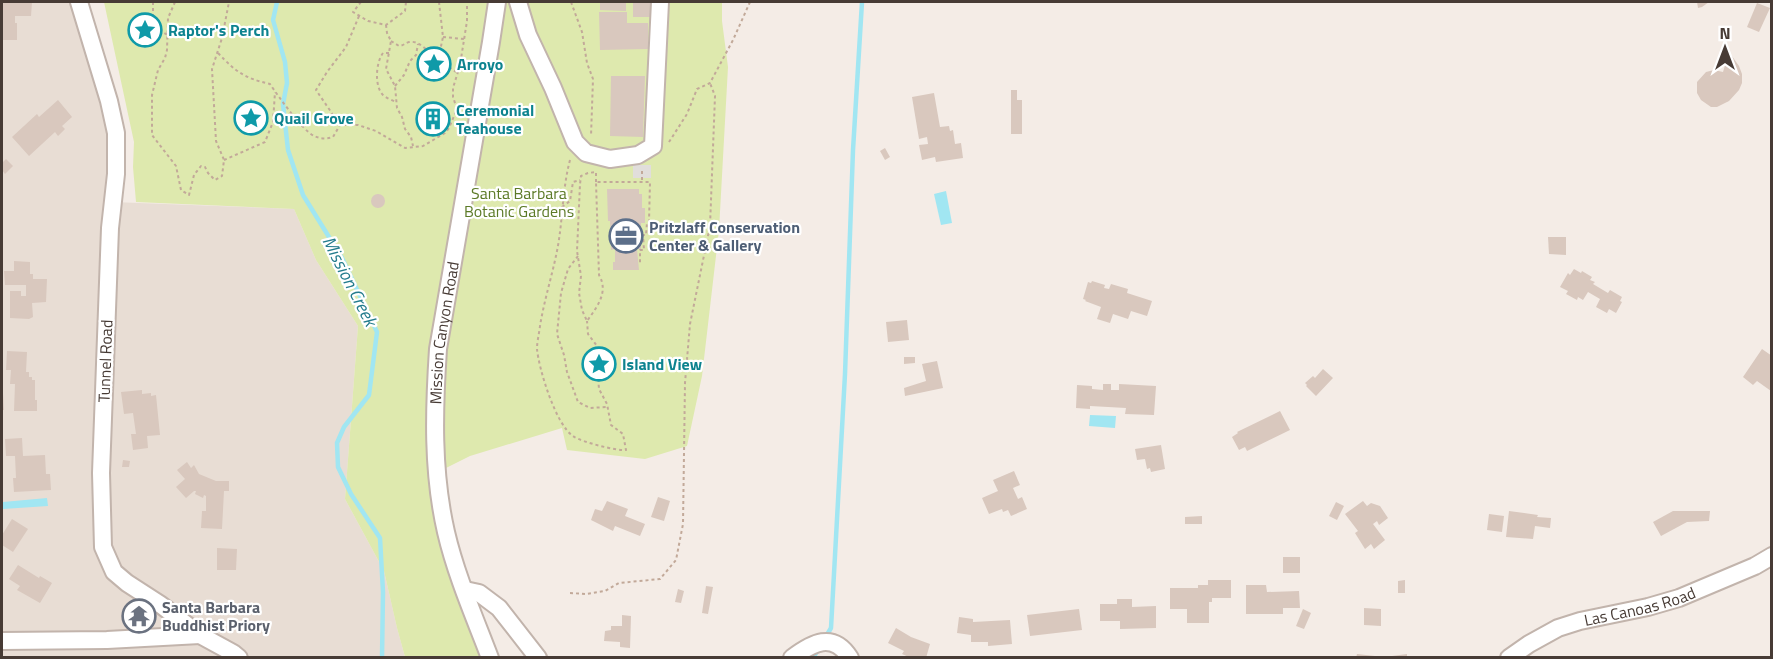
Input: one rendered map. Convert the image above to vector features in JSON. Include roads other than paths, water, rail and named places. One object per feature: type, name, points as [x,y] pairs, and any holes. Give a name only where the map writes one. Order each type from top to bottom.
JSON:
[{"type":"street","name":"Tunnel Road","points":[[79,2],[106,90],[116,134],[116,174],[110,228],[102,449],[103,547],[114,572],[127,583],[200,634],[239,657]]},
{"type":"street","name":"Mission Canyon Road","points":[[490,657],[446,531],[436,465],[435,398],[438,349],[497,2]]},
{"type":"street","points":[[518,2],[528,35],[553,88],[574,142],[586,153],[610,159],[638,155],[653,146],[660,2]]},
{"type":"street","name":"Las Canoas Road","points":[[1509,657],[1558,628],[1679,598],[1755,566],[1772,556]]},
{"type":"street","points":[[465,590],[479,593],[499,608],[538,657]]},
{"type":"street","points":[[2,641],[21,649],[200,634]]},
{"type":"street","points":[[796,654],[823,641],[835,642],[850,657]]},
{"type":"water","points":[[946,191],[952,223],[941,225],[934,194]]},
{"type":"water","points":[[1090,415],[1116,416],[1115,428],[1089,426]]},
{"type":"water","points":[[47,498],[48,506],[3,509],[3,502]]},
{"type":"waterway","name":"Mission Creek","points":[[277,2],[273,20],[285,62],[287,83],[283,104],[288,150],[303,195],[342,258],[377,332],[369,395],[344,427],[337,443],[338,467],[351,494],[380,538],[383,592],[382,658]]},
{"type":"waterway","points":[[825,638],[831,628],[862,2]]},
{"type":"waterway","points":[[813,658],[819,648]]},
{"type":"place","name":"Raptor's Perch","points":[[145,30]]},
{"type":"place","name":"Arroyo","points":[[434,64]]},
{"type":"place","name":"Quail Grove","points":[[251,118]]},
{"type":"place","name":"Ceremonial Teahouse","points":[[433,119]]},
{"type":"place","name":"Pritzlaff Conservation Center & Gallery","points":[[626,236]]},
{"type":"place","name":"Island View","points":[[599,364]]},
{"type":"place","name":"Santa Barbara Buddhist Priory","points":[[139,616]]},
{"type":"park label","name":"Santa Barbara Botanic Gardens","points":[[519,202]]}]
